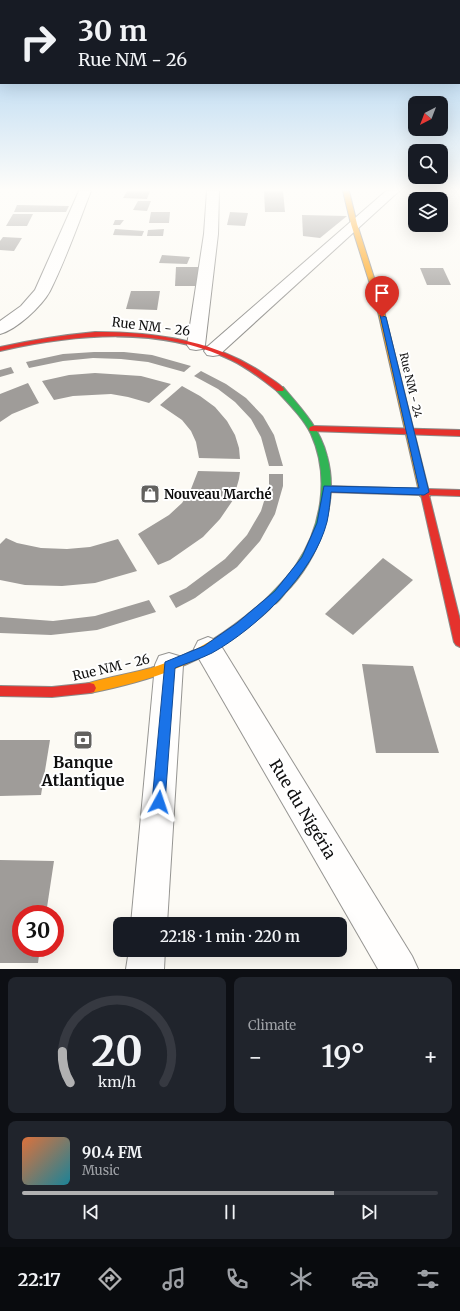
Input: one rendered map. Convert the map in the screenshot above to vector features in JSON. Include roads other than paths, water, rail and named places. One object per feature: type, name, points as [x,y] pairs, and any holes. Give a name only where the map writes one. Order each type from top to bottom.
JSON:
[{"type":"street","points":[[0,329],[27,309],[42,291],[66,236]]},
{"type":"street","points":[[196,345],[211,236]]},
{"type":"street","points":[[213,351],[340,236]]},
{"type":"street","name":"Rue NM - 24","points":[[358,236],[379,303],[460,642]]},
{"type":"street","name":"Rue NM - 26","points":[[0,691],[47,692],[89,687],[130,678],[169,665],[208,649],[241,627],[279,594],[306,559],[322,523],[327,489],[324,458],[313,429],[299,409],[282,390],[262,375],[239,361],[196,345],[150,336],[103,333],[64,336],[2,345]]},
{"type":"street","points":[[313,429],[460,432]]},
{"type":"street","points":[[327,489],[460,493]]},
{"type":"street","name":"Rue du Nigéria","points":[[208,649],[399,969]]},
{"type":"street","points":[[150,917],[169,665]]},
{"type":"street","points":[[145,969],[146,957]]},
{"type":"place","name":"Nouveau Marché","points":[[150,494]]},
{"type":"place","name":"Banque Atlantique","points":[[83,740]]}]
